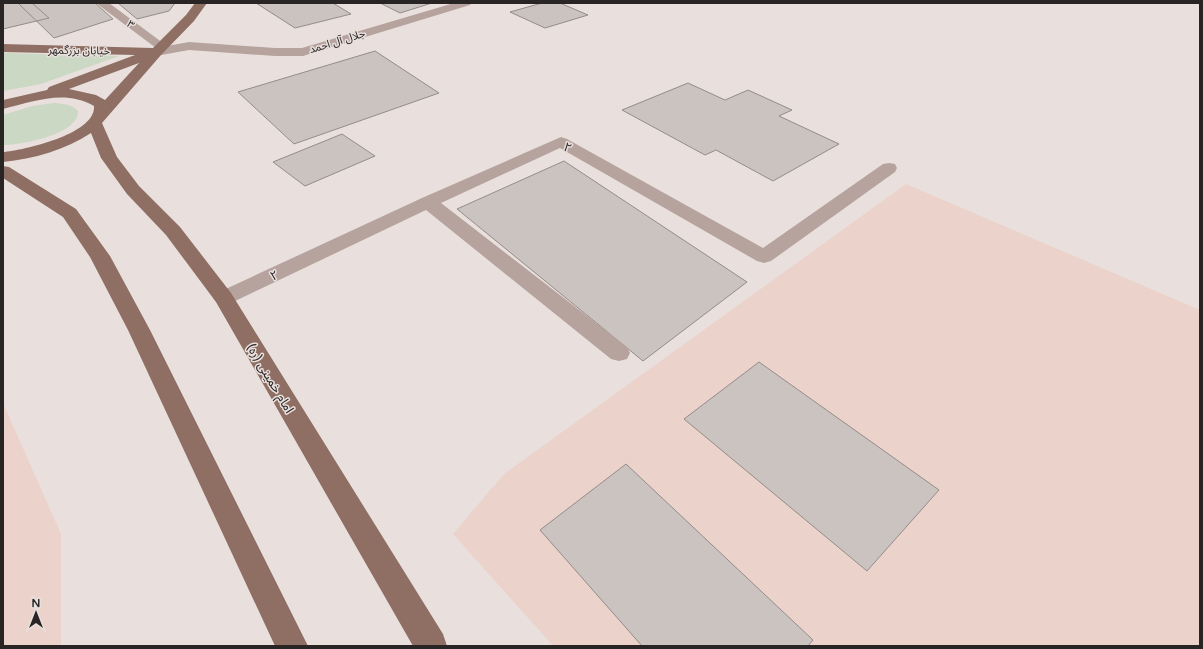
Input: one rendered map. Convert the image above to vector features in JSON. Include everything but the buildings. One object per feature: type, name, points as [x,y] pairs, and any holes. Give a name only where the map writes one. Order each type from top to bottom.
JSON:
[{"type":"main road","points":[[3,157],[34,152],[60,143],[80,133],[98,118],[159,49],[190,18],[201,3]]},
{"type":"main road","name":"خیابان بزرگمهر","points":[[3,48],[159,49]]},
{"type":"main road","points":[[6,103],[38,96],[159,49]]},
{"type":"main road","name":"امام خمینی (ره)","points":[[38,96],[78,94],[93,98],[101,104],[98,118],[109,158],[133,190],[173,231],[224,298],[431,646]]},
{"type":"main road","points":[[3,171],[70,214],[100,256],[139,330],[292,646]]},
{"type":"street","name":"۳","points":[[102,3],[159,49]]},
{"type":"street","name":"جلال آل احمد","points":[[159,49],[189,46],[275,52],[304,52],[459,4]]},
{"type":"street","name":"۲","points":[[224,298],[428,202],[561,142],[764,258],[889,168]]},
{"type":"street","points":[[428,202],[619,353]]},
{"type":"shaded area","points":[[906,184],[1200,310],[1200,646],[553,646],[453,534],[504,474]]},
{"type":"shaded area","points":[[3,403],[61,534],[61,646],[3,646]]},
{"type":"green space","points":[[3,53],[119,56],[41,84],[3,91]]},
{"type":"green space","points":[[54,103],[70,106],[78,111],[76,119],[69,126],[59,132],[34,141],[3,145],[3,115],[32,106]]}]
